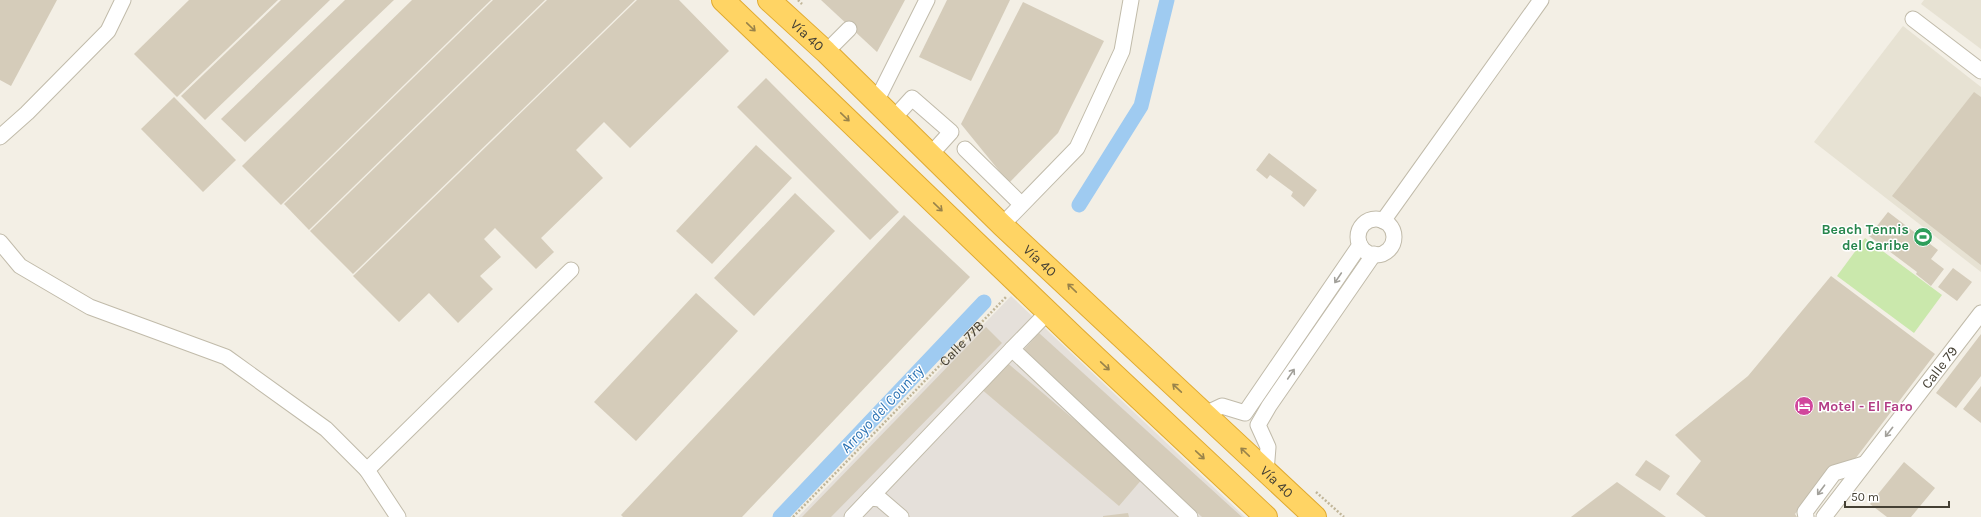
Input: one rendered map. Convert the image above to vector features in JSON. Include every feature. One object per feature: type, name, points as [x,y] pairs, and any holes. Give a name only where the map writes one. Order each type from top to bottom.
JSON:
[{"type":"highway","points":[[723,0],[1043,317],[1076,339],[1266,517]]},
{"type":"highway","name":"Vía 40","points":[[769,0],[793,24],[826,52],[1002,225],[1315,517]]},
{"type":"highway","points":[[771,46],[793,24]]},
{"type":"highway","points":[[1076,339],[1100,315]]},
{"type":"street","points":[[0,137],[27,113],[108,30],[123,0]]},
{"type":"street","points":[[876,102],[927,0]]},
{"type":"street","points":[[1002,225],[1077,148],[1122,51],[1131,0]]},
{"type":"street","points":[[1383,221],[1541,0]]},
{"type":"street","points":[[1913,19],[1981,71]]},
{"type":"street","points":[[826,52],[849,29]]},
{"type":"street","points":[[893,119],[912,98],[951,132],[931,154]]},
{"type":"street","points":[[965,149],[1021,204]]},
{"type":"street","points":[[1372,219],[1383,221],[1391,228],[1393,233],[1392,244],[1384,252],[1374,254],[1368,253],[1360,245],[1358,235],[1363,225],[1372,219]]},
{"type":"street","points":[[0,242],[20,266],[90,307],[226,357],[326,429],[367,470],[398,517]]},
{"type":"street","points":[[1258,425],[1264,402],[1360,245]]},
{"type":"street","points":[[1245,413],[1264,402],[1374,254]]},
{"type":"street","points":[[367,470],[571,270]]},
{"type":"street","name":"Calle 79","points":[[1824,517],[1981,312]]},
{"type":"street","points":[[852,517],[1043,317]]},
{"type":"street","points":[[1012,350],[1190,517]]},
{"type":"street","points":[[1205,414],[1222,406],[1245,413],[1258,425],[1268,447],[1266,472]]},
{"type":"street","points":[[1803,512],[1831,470],[1864,464]]},
{"type":"street","points":[[870,498],[880,499],[901,517]]},
{"type":"path","name":"Calle 77B","points":[[793,517],[1013,291]]},
{"type":"shaded area","points":[[1924,0],[1981,0],[1981,49],[1921,4]]},
{"type":"shaded area","points":[[1903,26],[1981,87],[1981,272],[1814,142]]},
{"type":"shaded area","points":[[1011,296],[1245,517],[798,517]]},
{"type":"green space","points":[[1865,238],[1942,295],[1914,333],[1837,276]]},
{"type":"building","points":[[0,0],[57,0],[11,86],[0,80]]},
{"type":"building","points":[[189,0],[278,0],[177,97],[134,54]]},
{"type":"building","points":[[281,0],[330,0],[205,120],[181,96]]},
{"type":"building","points":[[345,0],[394,0],[245,142],[221,119]]},
{"type":"building","points":[[412,0],[491,0],[281,205],[242,166]]},
{"type":"building","points":[[493,0],[545,0],[309,230],[284,204]]},
{"type":"building","points":[[547,0],[635,0],[353,274],[310,231]]},
{"type":"building","points":[[637,0],[679,0],[729,51],[630,148],[604,122],[576,150],[603,178],[541,238],[554,252],[536,269],[495,228],[484,239],[501,257],[480,276],[493,289],[458,323],[429,293],[399,322],[353,276]]},
{"type":"building","points":[[821,0],[905,0],[877,52]]},
{"type":"building","points":[[947,0],[1010,0],[971,81],[919,57]]},
{"type":"building","points":[[1023,2],[1104,41],[1058,133],[1009,183],[961,124]]},
{"type":"building","points":[[766,78],[899,212],[870,240],[737,107]]},
{"type":"building","points":[[1974,92],[1981,97],[1981,265],[1892,196]]},
{"type":"building","points":[[174,97],[236,160],[203,192],[141,129]]},
{"type":"building","points":[[756,145],[792,178],[712,264],[676,231]]},
{"type":"building","points":[[1269,153],[1317,190],[1304,207],[1291,196],[1293,192],[1270,175],[1267,179],[1256,170]]},
{"type":"building","points":[[795,193],[835,231],[754,316],[714,278]]},
{"type":"building","points":[[1888,212],[1938,250],[1931,259],[1944,269],[1931,286],[1916,274],[1917,272],[1869,236]]},
{"type":"building","points":[[904,215],[970,277],[742,517],[623,517],[621,515]]},
{"type":"building","points":[[1953,268],[1972,282],[1957,301],[1938,287]]},
{"type":"building","name":"Motel - El Faro","points":[[1831,276],[1935,354],[1849,467],[1832,465],[1795,514],[1797,517],[1706,517],[1676,494],[1701,461],[1675,435],[1748,376]]},
{"type":"building","points":[[696,293],[738,331],[636,441],[594,402]]},
{"type":"building","points":[[986,327],[1002,343],[831,517],[802,517]]},
{"type":"building","points":[[1039,333],[1242,517],[1202,517],[1021,353]]},
{"type":"building","points":[[1981,334],[1981,376],[1956,408],[1936,393]]},
{"type":"building","points":[[1004,360],[1143,478],[1119,506],[980,388]]},
{"type":"building","points":[[1981,386],[1981,423],[1963,409]]},
{"type":"building","points":[[1646,460],[1670,476],[1660,491],[1635,475]]},
{"type":"building","points":[[1904,462],[1935,488],[1911,517],[1887,517],[1870,504]]},
{"type":"building","points":[[1617,482],[1666,517],[1571,517]]},
{"type":"building","points":[[1128,513],[1129,517],[1103,517],[1103,516]]},
{"type":"waterway","name":"Arroyo del Country","points":[[1079,205],[1141,106],[1167,0]]},
{"type":"waterway","name":"Arroyo del Country","points":[[780,517],[984,302]]},
{"type":"place","name":"Beach Tennis del Caribe","points":[[1923,237]]},
{"type":"place","name":"Motel - El Faro","points":[[1804,406]]}]
